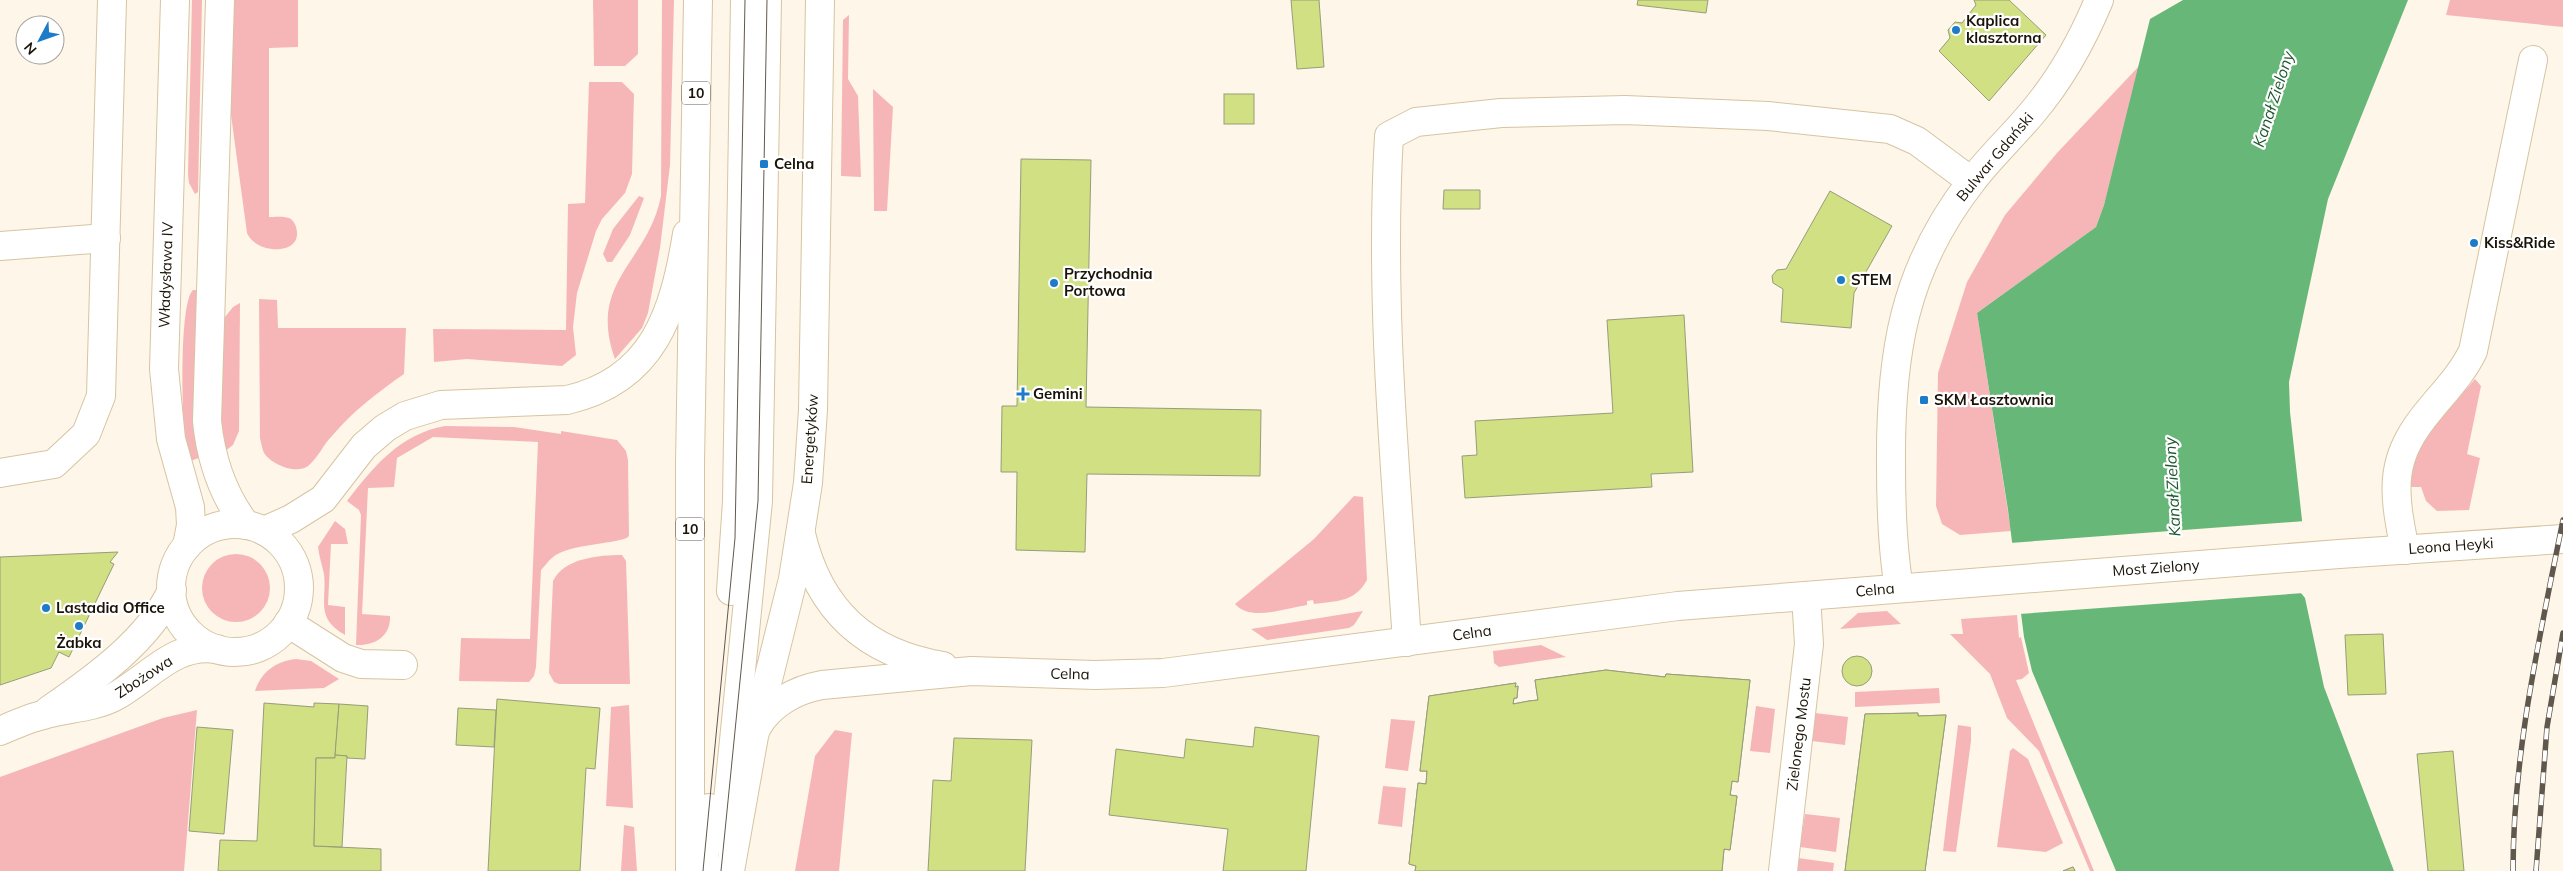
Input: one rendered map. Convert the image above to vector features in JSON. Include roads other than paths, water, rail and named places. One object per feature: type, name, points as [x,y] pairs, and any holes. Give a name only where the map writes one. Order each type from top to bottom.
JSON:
[{"type":"street","points":[[0,473],[54,464],[86,434],[101,396],[112,0]]},
{"type":"street","name":"Władysława IV","points":[[175,0],[164,369],[171,439],[190,507],[191,525],[187,546]]},
{"type":"street","points":[[220,0],[207,421],[217,474],[236,512],[255,528],[285,549],[298,574],[298,598],[288,623],[271,641],[255,649],[236,652],[217,649],[199,640],[185,627],[175,610],[172,590],[174,572],[187,546],[209,530],[228,525],[255,528],[291,519],[323,499],[364,446],[385,428],[405,416],[441,405],[567,400],[602,388],[624,376],[635,367],[653,344],[669,311],[681,264],[694,187]]},
{"type":"street","name":"10","points":[[690,871],[692,678],[689,482],[698,0]]},
{"type":"street","points":[[703,871],[736,538],[745,0]]},
{"type":"street","points":[[721,871],[758,501],[767,0]]},
{"type":"street","name":"Energetyków","points":[[730,871],[757,728],[785,616],[801,534],[813,410],[820,0]]},
{"type":"street","name":"Bulwar Gdański","points":[[1899,588],[1891,534],[1891,400],[1896,353],[1904,318],[1921,269],[1943,223],[1971,181],[2032,113],[2053,86],[2080,43],[2099,0]]},
{"type":"street","points":[[2405,550],[2397,487],[2401,455],[2411,433],[2458,376],[2472,351],[2533,60]]},
{"type":"street","points":[[1407,642],[1387,342],[1386,175],[1389,136],[1416,122],[1501,113],[1625,110],[1768,116],[1890,129],[1918,141],[1971,181]]},
{"type":"street","points":[[0,246],[106,238]]},
{"type":"street","name":"Celna","points":[[801,534],[810,564],[821,586],[842,617],[857,632],[873,644],[898,655],[971,671]]},
{"type":"street","name":"Leona Heyki","points":[[2339,554],[2563,539]]},
{"type":"street","name":"Most Zielony","points":[[1974,583],[2339,554]]},
{"type":"street","name":"Celna","points":[[757,728],[764,715],[775,706],[790,695],[808,688],[971,671],[1095,675],[1164,673],[1678,606],[1974,583]]},
{"type":"street","name":"Zbożowa","points":[[44,714],[75,692],[140,637],[162,610],[172,590]]},
{"type":"street","name":"Zielonego Mostu","points":[[1783,871],[1809,644],[1806,596]]},
{"type":"street","points":[[288,623],[343,658],[361,664],[403,665]]},
{"type":"street","name":"Zbożowa","points":[[0,731],[44,714],[77,709],[103,701],[122,692],[168,659],[201,649],[217,649]]},
{"type":"water","name":"Kanał Zielony","points":[[2183,0],[2408,0],[2328,199],[2289,382],[2290,412],[2302,520],[2301,593],[2305,598],[2324,687],[2394,871],[2116,871],[2032,671],[2024,637],[2008,510],[1977,313],[2096,227],[2104,205],[2150,19]]},
{"type":"tram line","points":[[703,871],[735,538],[745,0]]},
{"type":"tram line","points":[[721,871],[758,501],[767,0]]},
{"type":"railway","points":[[2513,871],[2518,782],[2529,694],[2563,520]]},
{"type":"railway","points":[[2536,871],[2547,727],[2563,633]]},
{"type":"place","name":"Kaplica klasztorna","points":[[1956,30]]},
{"type":"place","name":"Celna","points":[[764,164]]},
{"type":"place","name":"Kiss&Ride","points":[[2474,243]]},
{"type":"place","name":"STEM","points":[[1841,280]]},
{"type":"place","name":"Przychodnia Portowa","points":[[1054,283]]},
{"type":"place","name":"Gemini","points":[[1023,394]]},
{"type":"place","name":"SKM Łasztownia","points":[[1924,400]]},
{"type":"place","name":"Lastadia Office","points":[[46,608]]},
{"type":"place","name":"Żabka","points":[[79,626]]}]
